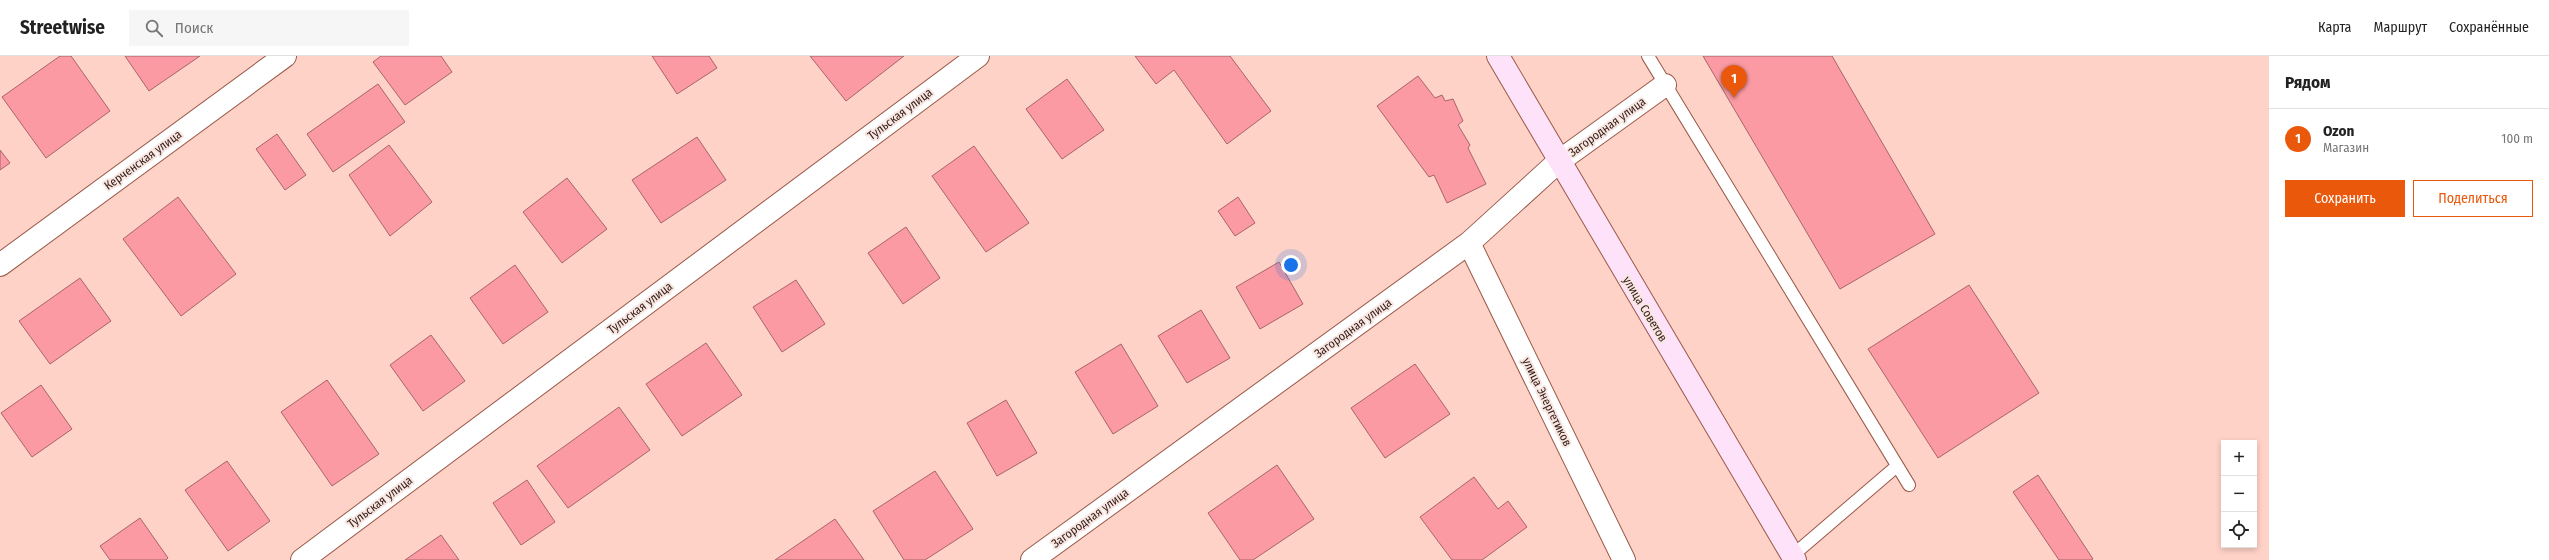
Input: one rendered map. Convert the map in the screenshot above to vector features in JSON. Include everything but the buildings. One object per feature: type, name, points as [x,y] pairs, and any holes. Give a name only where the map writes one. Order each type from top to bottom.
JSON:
[{"type":"main road","name":"улица Советов","points":[[1498,56],[1558,162],[1793,558]]},
{"type":"street","name":"Керченская улица","points":[[0,265],[285,56]]},
{"type":"street","name":"Тульская улица","points":[[302,560],[978,56]]},
{"type":"street","name":"Загородная улица","points":[[1032,560],[1469,243],[1558,162],[1665,85]]},
{"type":"street","name":"улица Энергетиков","points":[[1469,243],[1624,560]]},
{"type":"lane","points":[[1648,56],[1908,485]]},
{"type":"lane","points":[[1793,558],[1897,466]]},
{"type":"place","name":"Ozon","points":[[1734,98]]}]
